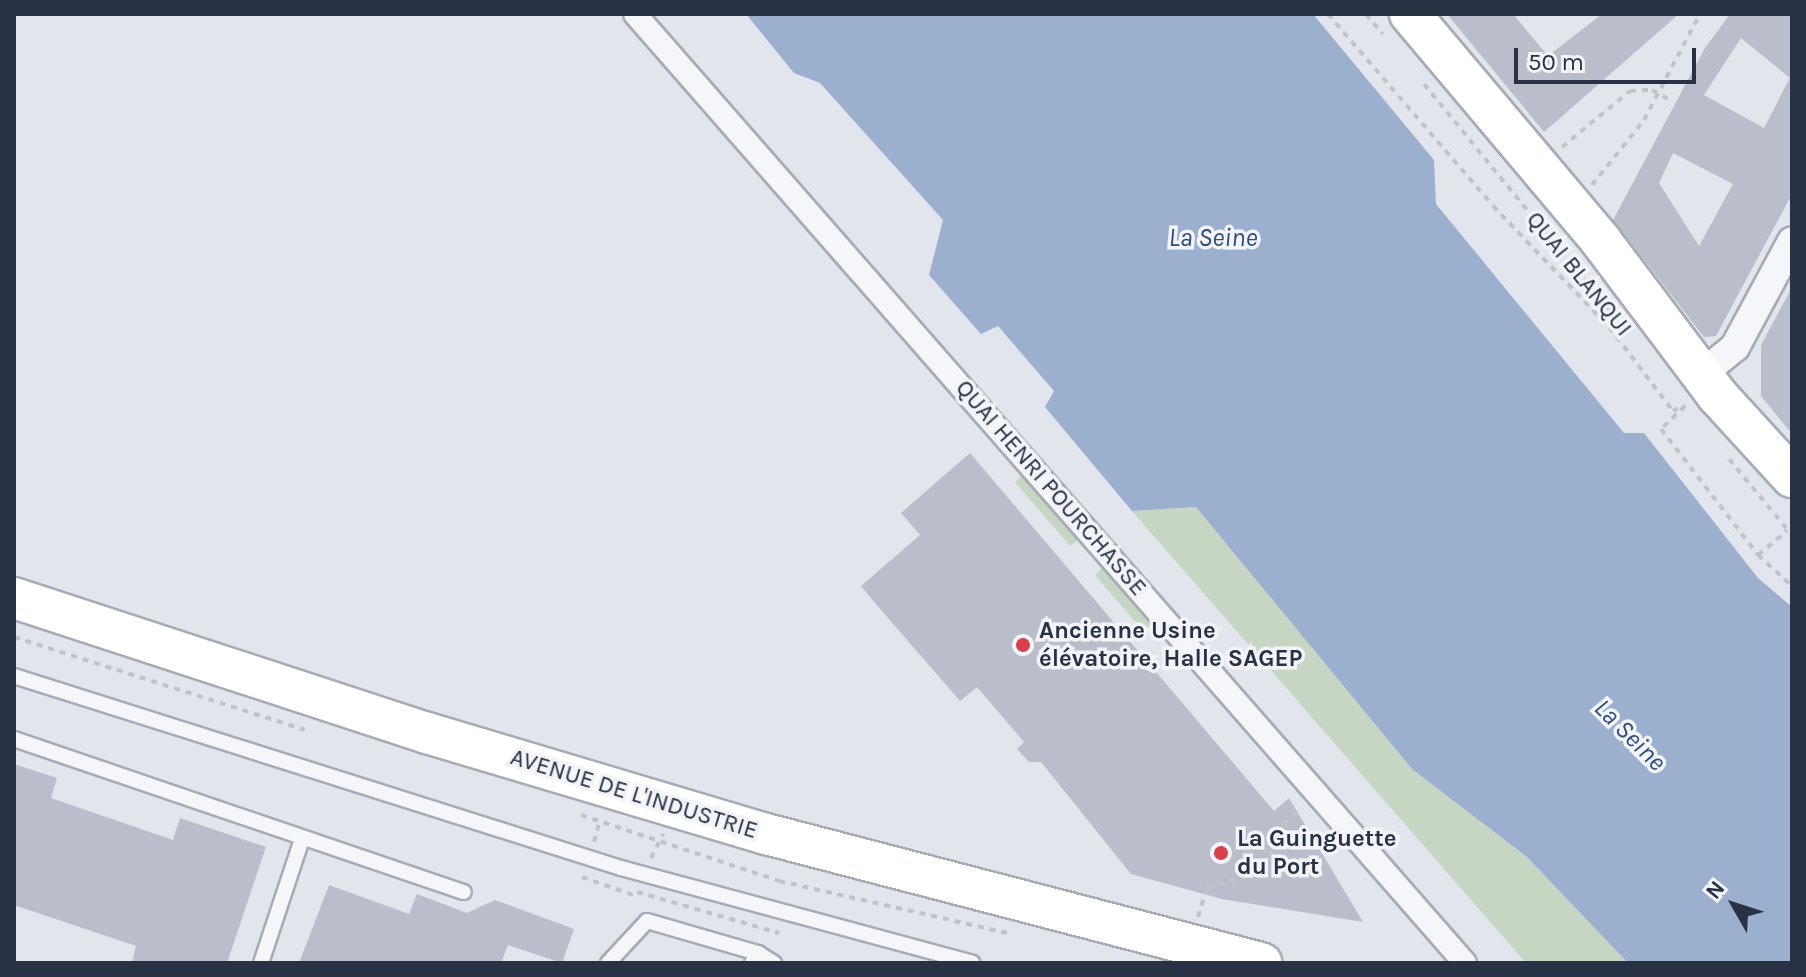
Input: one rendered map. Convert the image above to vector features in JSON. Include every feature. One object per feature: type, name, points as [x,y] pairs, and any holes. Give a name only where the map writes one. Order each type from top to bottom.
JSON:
[{"type":"main road","name":"QUAI BLANQUI","points":[[1396,22],[1599,259],[1617,268],[1695,396],[1733,430],[1790,522]]},
{"type":"main road","name":"QUAI BLANQUI","points":[[1695,396],[1792,477]]},
{"type":"main road","name":"AVENUE DE L'INDUSTRIE","points":[[14,598],[412,728],[766,834],[1261,963]]},
{"type":"street","name":"QUAI HENRI POURCHASSE","points":[[635,14],[1465,963]]},
{"type":"street","points":[[1695,396],[1735,347],[1790,248]]},
{"type":"lane","points":[[14,676],[621,868],[972,963]]},
{"type":"lane","points":[[14,739],[464,892]]},
{"type":"lane","points":[[261,963],[302,839]]},
{"type":"lane","points":[[608,963],[647,921],[774,963]]},
{"type":"path","points":[[1328,14],[1493,206],[1609,327],[1673,411],[1695,396]]},
{"type":"path","points":[[1366,14],[1396,22]]},
{"type":"path","points":[[1586,193],[1659,94],[1700,14]]},
{"type":"path","name":"QUAI BLANQUI","points":[[1416,75],[1626,331]]},
{"type":"path","points":[[1555,154],[1630,91],[1659,94],[1672,101]]},
{"type":"path","points":[[1695,396],[1661,429],[1758,555],[1792,586]]},
{"type":"path","points":[[1727,456],[1790,522],[1758,555]]},
{"type":"path","points":[[1191,946],[1207,888],[1250,875],[1270,856],[1275,833],[1318,793]]},
{"type":"green space","points":[[1024,474],[1079,539],[1070,546],[1015,482]]},
{"type":"green space","points":[[1196,507],[1412,769],[1527,857],[1628,963],[1526,963],[1132,511]]},
{"type":"green space","points":[[1103,567],[1153,625],[1144,632],[1095,575]]},
{"type":"water","name":"La Seine","points":[[746,14],[1313,14],[1434,160],[1436,204],[1624,433],[1644,433],[1758,578],[1792,607],[1792,963],[1628,963],[1527,857],[1412,769],[1196,507],[1132,511],[1045,407],[1054,391],[998,326],[981,334],[929,275],[943,220],[820,83],[794,73]]},
{"type":"building","points":[[1447,14],[1513,14],[1548,56],[1602,14],[1679,14],[1544,132]]},
{"type":"building","points":[[1730,14],[1792,14],[1792,194],[1716,336],[1704,337],[1613,220],[1705,48]],"holes":[[[1741,38],[1790,78],[1764,128],[1704,95]],[[1673,153],[1733,184],[1699,246],[1659,183]]]},
{"type":"building","points":[[1792,287],[1792,434],[1761,396],[1761,345]]},
{"type":"building","name":"Ancienne Usine élévatoire, Halle SAGEP","points":[[970,453],[1274,811],[1289,798],[1363,922],[1222,899],[1131,874],[1041,762],[1029,762],[1017,749],[1024,742],[977,687],[960,701],[875,603],[861,586],[920,535],[901,513]]},
{"type":"building","points":[[14,764],[57,778],[51,798],[173,840],[180,818],[266,847],[227,963],[132,963],[136,946],[14,905]]},
{"type":"building","points":[[329,885],[409,914],[417,894],[467,913],[495,900],[574,929],[562,963],[508,945],[501,963],[299,963]]},
{"type":"place","name":"Ancienne Usine élévatoire, Halle SAGEP","points":[[1023,645]]},
{"type":"place","name":"La Guinguette du Port","points":[[1221,853]]}]
